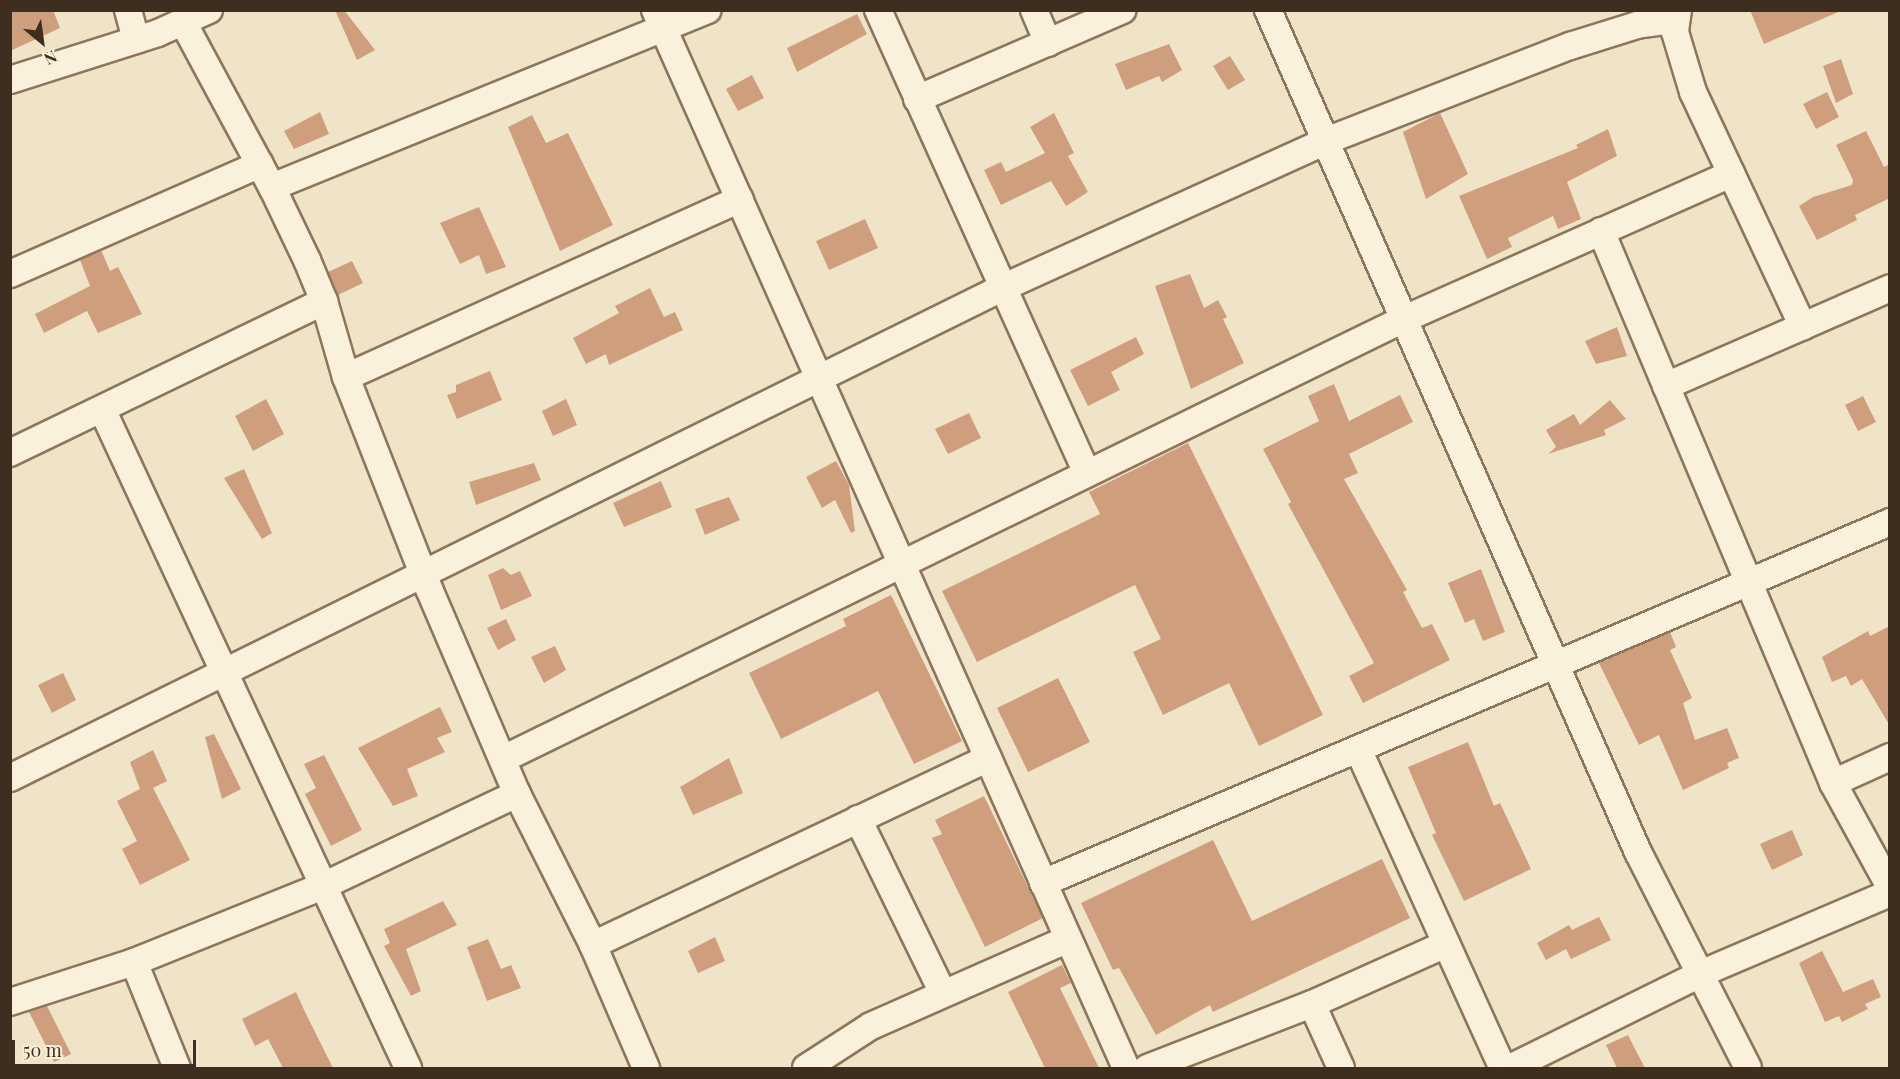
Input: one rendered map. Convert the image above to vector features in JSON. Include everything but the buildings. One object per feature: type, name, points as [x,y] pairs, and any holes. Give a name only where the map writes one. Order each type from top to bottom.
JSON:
[{"type":"street","points":[[128,10],[136,40]]},
{"type":"street","points":[[10,80],[136,40],[209,10]]},
{"type":"street","points":[[272,187],[659,20],[707,10]]},
{"type":"street","points":[[878,10],[1087,473]]},
{"type":"street","points":[[1034,10],[1048,44]]},
{"type":"street","points":[[917,99],[1122,10]]},
{"type":"street","points":[[1268,10],[1638,852],[1748,1068]]},
{"type":"street","points":[[10,778],[1002,288],[1326,141],[1570,46],[1676,15],[1678,48],[1693,92],[1803,327]]},
{"type":"street","points":[[659,20],[903,562],[1126,1068]]},
{"type":"street","points":[[183,22],[272,187],[324,301],[346,376],[423,574],[517,794],[593,945],[646,1068]]},
{"type":"street","points":[[10,274],[260,164]]},
{"type":"street","points":[[503,759],[1404,319],[1731,174]]},
{"type":"street","points":[[346,376],[740,199]]},
{"type":"street","points":[[1601,231],[1833,783],[1890,887]]},
{"type":"street","points":[[1666,386],[1890,288]]},
{"type":"street","points":[[10,453],[324,301]]},
{"type":"street","points":[[102,409],[225,672],[321,887],[408,1068]]},
{"type":"street","points":[[1043,883],[1890,522]]},
{"type":"street","points":[[1358,749],[1503,1068]]},
{"type":"street","points":[[1833,783],[1890,757]]},
{"type":"street","points":[[593,945],[988,758]]},
{"type":"street","points":[[10,1002],[134,962],[321,887],[517,794]]},
{"type":"street","points":[[858,819],[943,993]]},
{"type":"street","points":[[1510,1068],[1700,974],[1890,893]]},
{"type":"street","points":[[806,1068],[872,1026],[1068,939]]},
{"type":"street","points":[[1147,1068],[1312,1004],[1446,944]]},
{"type":"street","points":[[134,962],[177,1068]]},
{"type":"street","points":[[1312,1004],[1341,1068]]}]
